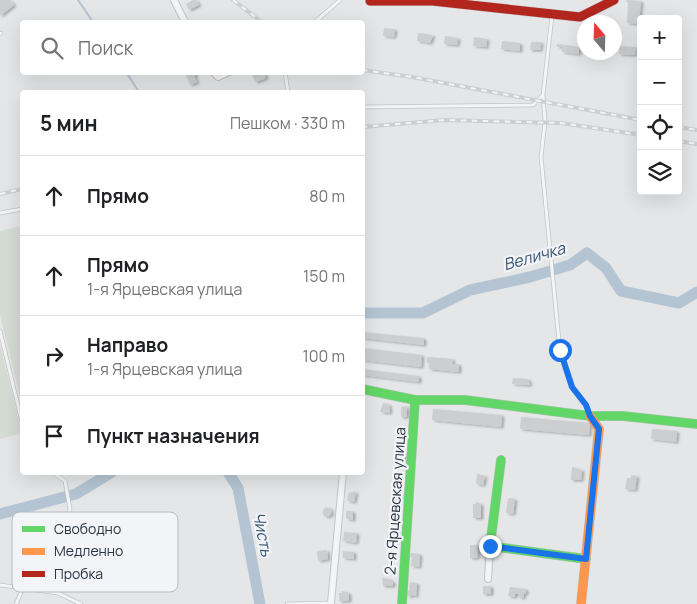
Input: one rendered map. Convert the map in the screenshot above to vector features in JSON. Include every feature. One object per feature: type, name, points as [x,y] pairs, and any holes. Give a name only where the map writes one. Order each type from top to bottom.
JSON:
[{"type":"street","points":[[174,0],[184,20]]},
{"type":"street","points":[[369,1],[433,1],[580,17],[614,0]]},
{"type":"street","points":[[365,390],[415,400],[465,400],[590,416],[624,416],[697,424]]},
{"type":"street","name":"2-я Ярцевская улица","points":[[402,604],[415,400]]},
{"type":"street","points":[[581,604],[599,429],[590,416]]},
{"type":"street","points":[[488,580],[490,546],[501,460]]},
{"type":"street","points":[[332,603],[343,475]]},
{"type":"street","points":[[490,546],[586,559]]},
{"type":"lane","points":[[317,20],[340,0]]},
{"type":"lane","points":[[553,14],[543,95],[545,122],[541,157],[560,350],[572,387],[586,405],[590,416]]},
{"type":"lane","points":[[285,75],[288,90]]},
{"type":"lane","points":[[365,107],[533,105],[543,95]]},
{"type":"lane","points":[[0,213],[20,209]]},
{"type":"lane","points":[[0,331],[20,414]]},
{"type":"lane","points":[[56,475],[65,482],[69,512]]},
{"type":"lane","points":[[16,604],[21,592]]},
{"type":"lane","points":[[51,592],[58,593],[81,604]]},
{"type":"lane","points":[[288,604],[332,603]]},
{"type":"shaded area","points":[[20,226],[20,397],[0,315],[0,231]]},
{"type":"shaded area","points":[[0,345],[20,425],[20,434],[0,439]]},
{"type":"building","points":[[0,0],[10,0],[14,5],[0,16]]},
{"type":"building","points":[[196,0],[199,5],[189,10],[186,4]]},
{"type":"building","points":[[627,0],[641,1],[640,15],[637,15],[637,24],[627,23],[628,2],[626,2]]},
{"type":"building","points":[[384,28],[395,29],[394,37],[383,36]]},
{"type":"building","points":[[418,33],[433,35],[430,43],[417,41]]},
{"type":"building","points":[[445,36],[458,38],[457,45],[444,44]]},
{"type":"building","points":[[474,37],[487,39],[486,47],[473,46]]},
{"type":"building","points":[[502,41],[520,43],[520,51],[501,49]]},
{"type":"building","points":[[531,42],[541,42],[540,50],[530,50]]},
{"type":"building","points":[[557,44],[577,47],[577,54],[562,52],[562,47],[557,47]]},
{"type":"building","points":[[622,46],[636,47],[635,55],[622,54]]},
{"type":"building","points":[[186,75],[196,75],[194,76],[197,82],[190,85]]},
{"type":"building","points":[[252,75],[265,75],[264,79],[255,82]]},
{"type":"building","points":[[365,332],[424,338],[424,345],[365,338]]},
{"type":"building","points":[[365,348],[422,355],[421,367],[365,360]]},
{"type":"building","points":[[427,357],[453,359],[452,364],[459,364],[459,372],[429,369]]},
{"type":"building","points":[[365,369],[419,376],[419,382],[365,375]]},
{"type":"building","points":[[513,378],[528,379],[530,385],[512,384]]},
{"type":"building","points":[[383,403],[389,404],[390,413],[380,412]]},
{"type":"building","points":[[407,406],[407,417],[401,417],[401,407]]},
{"type":"building","points":[[433,409],[502,415],[501,427],[432,420]]},
{"type":"building","points":[[521,417],[590,423],[589,435],[520,429]]},
{"type":"building","points":[[652,429],[677,431],[676,442],[651,439]]},
{"type":"building","points":[[396,430],[406,432],[406,438],[396,439]]},
{"type":"building","points":[[394,452],[405,453],[404,461],[395,460],[396,454]]},
{"type":"building","points":[[572,467],[582,470],[581,480],[571,480]]},
{"type":"building","points":[[477,474],[485,476],[483,485],[476,484]]},
{"type":"building","points":[[631,475],[637,476],[635,490],[625,489],[627,478],[631,478]]},
{"type":"building","points":[[353,491],[356,492],[354,502],[347,501],[349,492],[353,493]]},
{"type":"building","points":[[392,492],[401,492],[400,500],[391,502]]},
{"type":"building","points":[[508,499],[515,499],[513,514],[506,513]]},
{"type":"building","points":[[476,502],[481,504],[481,518],[473,518],[473,504],[476,504]]},
{"type":"building","points":[[327,507],[332,512],[327,517],[322,512]]},
{"type":"building","points":[[346,511],[353,511],[353,520],[346,519]]},
{"type":"building","points":[[344,532],[357,533],[356,543],[343,541]]},
{"type":"building","points":[[387,534],[396,535],[396,543],[387,542]]},
{"type":"building","points":[[470,545],[478,545],[477,558],[470,558]]},
{"type":"building","points":[[327,550],[328,559],[318,561],[317,551]]},
{"type":"building","points":[[343,551],[354,552],[354,559],[343,558]]},
{"type":"building","points":[[411,553],[420,554],[419,567],[411,566]]},
{"type":"building","points":[[382,578],[393,581],[393,586],[383,586]]},
{"type":"building","points":[[410,582],[417,583],[416,596],[411,595],[411,597],[407,595]]},
{"type":"building","points":[[483,586],[491,586],[491,594],[483,594]]},
{"type":"building","points":[[510,587],[526,589],[526,594],[524,593],[523,598],[518,597],[519,594],[515,594],[515,597],[508,596]]},
{"type":"building","points":[[342,591],[349,593],[349,601],[339,601],[339,593],[342,593]]},
{"type":"waterway","points":[[78,0],[92,20]]},
{"type":"waterway","points":[[128,75],[138,90]]},
{"type":"waterway","name":"Величка","points":[[365,313],[423,313],[470,290],[530,277],[570,265],[587,253],[606,268],[621,291],[679,303],[697,292]]},
{"type":"waterway","name":"Величка","points":[[0,514],[76,494],[107,475]]},
{"type":"waterway","name":"Чисть","points":[[230,475],[238,488],[260,604]]},
{"type":"railway","points":[[233,0],[259,20]]},
{"type":"railway","points":[[365,70],[412,77],[637,119]]},
{"type":"railway","points":[[365,127],[445,120],[561,123],[637,134]]},
{"type":"railway","points":[[682,128],[697,130]]},
{"type":"railway","points":[[682,142],[697,144]]},
{"type":"railway","points":[[0,194],[20,189]]},
{"type":"traffic: fast","points":[[365,390],[415,400],[465,400],[590,416],[623,416],[697,424]]},
{"type":"traffic: fast","points":[[402,604],[415,400]]},
{"type":"traffic: fast","points":[[501,460],[490,546],[586,559]]},
{"type":"traffic: slow","points":[[581,604],[599,429],[590,416]]},
{"type":"traffic: jam","points":[[370,1],[433,1],[580,17],[614,0]]},
{"type":"route","points":[[490,546],[586,559],[599,429],[590,416],[586,405],[572,387],[560,350]]}]
